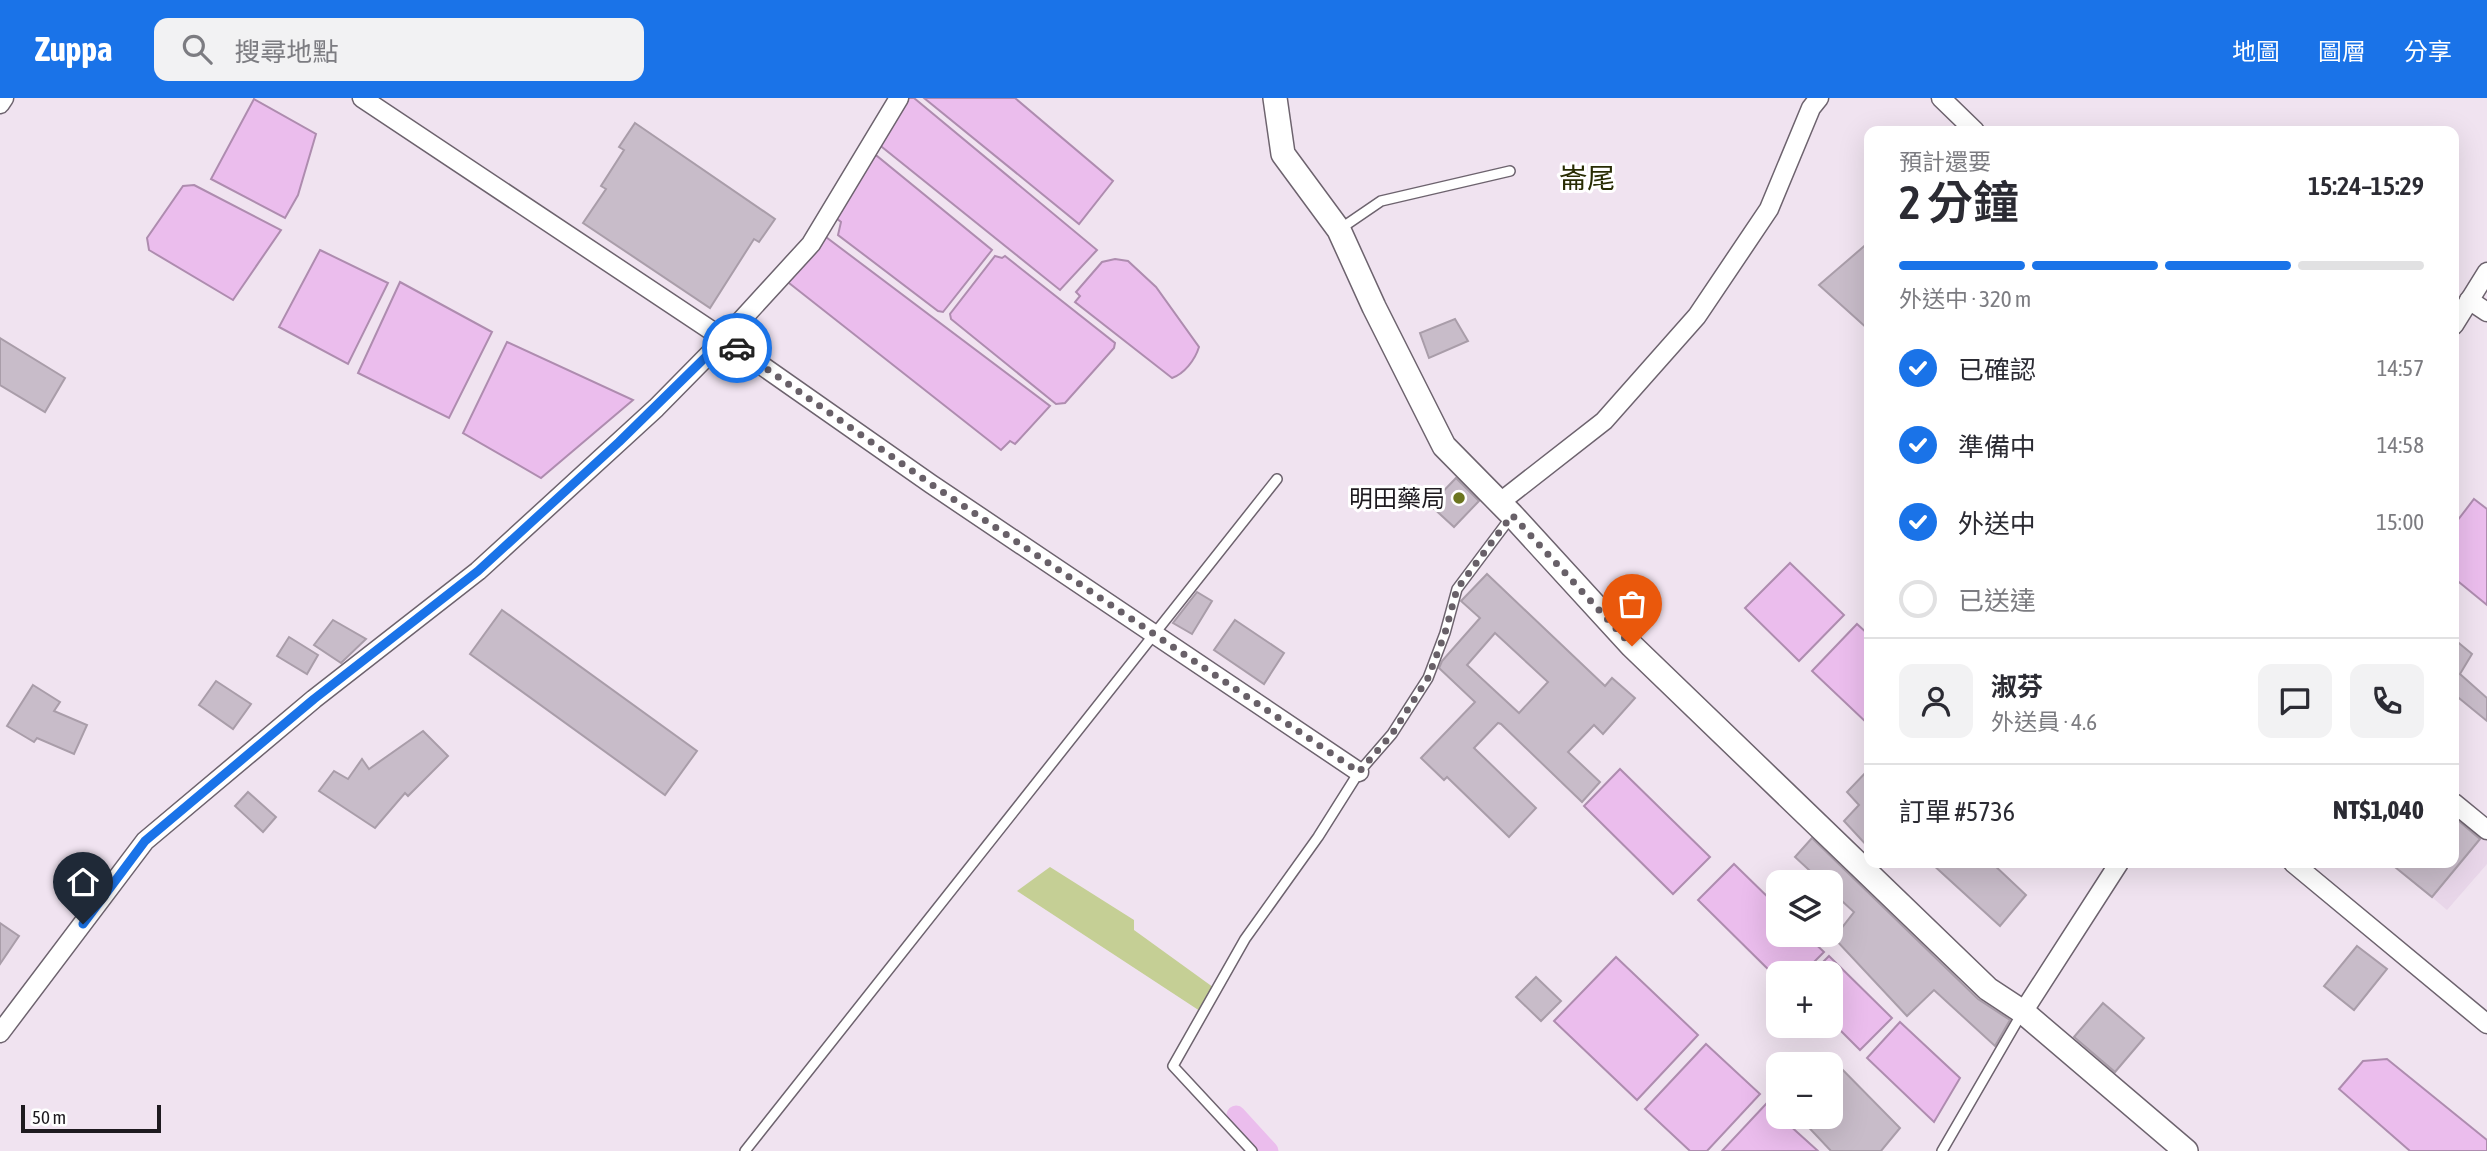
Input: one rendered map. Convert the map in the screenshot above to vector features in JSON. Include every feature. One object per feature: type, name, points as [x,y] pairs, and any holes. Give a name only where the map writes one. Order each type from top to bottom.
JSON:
[{"type":"street","points":[[0,104],[4,98]]},
{"type":"street","points":[[362,98],[724,339],[931,484],[1359,772]]},
{"type":"street","points":[[0,1033],[145,841],[314,699],[478,571],[646,418],[724,339],[811,244],[899,98]]},
{"type":"street","points":[[1275,98],[1283,154],[1339,230],[1374,307],[1444,446],[1632,646],[1988,989],[2023,1012],[2186,1151]]},
{"type":"street","points":[[1505,509],[1604,421],[1697,316],[1769,209],[1811,108],[1819,98]]},
{"type":"street","points":[[1941,98],[1970,126]]},
{"type":"street","points":[[2459,317],[2487,272]]},
{"type":"street","points":[[2469,300],[2487,312]]},
{"type":"street","points":[[2459,807],[2487,830]]},
{"type":"street","points":[[2023,1012],[2116,868]]},
{"type":"street","points":[[2299,868],[2487,1024]]},
{"type":"lane","points":[[1339,230],[1381,201],[1510,171]]},
{"type":"lane","points":[[745,1151],[1277,479]]},
{"type":"lane","points":[[1252,1151],[1173,1066],[1245,939],[1318,837],[1359,772],[1392,734],[1428,678],[1445,633],[1457,589],[1505,509]]},
{"type":"lane","points":[[1942,1151],[2023,1012]]},
{"type":"shaded area","points":[[904,98],[914,98],[1097,250],[1060,290],[877,143]]},
{"type":"shaded area","points":[[924,98],[1015,98],[1113,181],[1079,224]]},
{"type":"shaded area","points":[[254,99],[316,134],[298,195],[285,218],[211,179]]},
{"type":"shaded area","points":[[872,155],[877,156],[992,250],[943,312],[938,311],[838,235],[841,222],[836,218]]},
{"type":"shaded area","points":[[194,185],[281,230],[233,300],[149,250],[147,238],[183,186]]},
{"type":"shaded area","points":[[818,231],[1050,406],[1015,444],[1010,441],[1001,450],[789,283],[788,277]]},
{"type":"shaded area","points":[[320,250],[388,283],[348,364],[279,327]]},
{"type":"shaded area","points":[[995,256],[1005,256],[1115,343],[1114,348],[1065,403],[1056,404],[951,319],[950,314]]},
{"type":"shaded area","points":[[1115,259],[1128,261],[1156,287],[1199,347],[1188,366],[1172,378],[1075,302],[1080,296],[1076,292],[1102,262]]},
{"type":"shaded area","points":[[400,282],[492,332],[449,418],[358,373]]},
{"type":"shaded area","points":[[507,342],[633,400],[541,478],[463,433]]},
{"type":"shaded area","points":[[2474,499],[2487,509],[2487,605],[2459,582],[2459,518]]},
{"type":"shaded area","points":[[1790,563],[1844,615],[1799,661],[1745,608]]},
{"type":"shaded area","points":[[1857,624],[1864,630],[1864,720],[1812,671]]},
{"type":"shaded area","points":[[1620,769],[1710,857],[1673,894],[1584,806]]},
{"type":"shaded area","points":[[2459,818],[2487,840],[2487,864],[2447,910],[2398,868],[2459,868]]},
{"type":"shaded area","points":[[1734,864],[1766,895],[1766,947],[1819,947],[1824,952],[1815,961],[1766,961],[1766,967],[1698,900]]},
{"type":"shaded area","points":[[1616,957],[1698,1035],[1637,1100],[1554,1021]]},
{"type":"shaded area","points":[[1843,970],[1892,1018],[1860,1050],[1843,1033]]},
{"type":"shaded area","points":[[1900,1022],[1960,1078],[1934,1122],[1867,1058]]},
{"type":"shaded area","points":[[1706,1044],[1760,1094],[1707,1151],[1690,1151],[1645,1109]]},
{"type":"shaded area","points":[[2387,1059],[2487,1140],[2487,1151],[2410,1151],[2339,1089],[2363,1061]]},
{"type":"shaded area","points":[[1766,1104],[1766,1129],[1794,1129],[1818,1151],[1722,1151]]},
{"type":"green space","points":[[1050,867],[1134,920],[1134,930],[1217,990],[1203,1013],[1017,891]]},
{"type":"building","points":[[635,123],[775,219],[759,242],[754,239],[710,308],[583,223],[606,189],[601,186],[624,150],[619,147]]},
{"type":"building","points":[[1864,246],[1864,326],[1819,285]]},
{"type":"building","points":[[1455,319],[1468,341],[1429,358],[1420,333]]},
{"type":"building","points":[[0,338],[65,378],[45,412],[0,385]]},
{"type":"building","name":"明田藥局","points":[[1456,478],[1479,501],[1454,527],[1430,505]]},
{"type":"building","points":[[1487,574],[1605,686],[1612,678],[1635,698],[1603,734],[1594,725],[1568,752],[1600,782],[1582,802],[1501,724],[1498,723],[1474,748],[1536,808],[1509,837],[1447,777],[1444,780],[1421,758],[1475,702],[1439,668],[1442,661],[1480,618],[1461,601]],"holes":[[[1495,633],[1548,682],[1519,713],[1467,665]]]},
{"type":"building","points":[[1197,592],[1212,601],[1192,634],[1173,623]]},
{"type":"building","points":[[502,610],[697,751],[665,795],[470,654]]},
{"type":"building","points":[[333,620],[366,639],[341,663],[314,645]]},
{"type":"building","points":[[1235,620],[1284,653],[1264,684],[1214,650]]},
{"type":"building","points":[[289,637],[318,655],[307,674],[277,656]]},
{"type":"building","points":[[2459,643],[2472,654],[2460,674],[2487,698],[2487,721],[2459,698]]},
{"type":"building","points":[[216,681],[251,704],[233,729],[199,705]]},
{"type":"building","points":[[33,685],[60,702],[54,711],[87,725],[74,754],[37,738],[34,742],[7,726]]},
{"type":"building","points":[[423,731],[448,756],[408,796],[405,793],[375,828],[319,791],[334,771],[348,779],[362,759],[369,769]]},
{"type":"building","points":[[1864,774],[1864,843],[1844,821],[1859,805],[1847,792]]},
{"type":"building","points":[[248,792],[276,817],[263,832],[235,806]]},
{"type":"building","points":[[2459,821],[2480,839],[2459,864]]},
{"type":"building","points":[[1812,838],[1978,999],[2010,1020],[1995,1046],[1934,990],[1907,1016],[1842,947],[1843,926],[1854,912],[1843,902],[1843,870],[1809,870],[1795,857]]},
{"type":"building","points":[[1936,868],[1997,868],[2026,895],[2000,926]]},
{"type":"building","points":[[2396,868],[2456,868],[2432,897]]},
{"type":"building","points":[[0,923],[19,936],[0,964]]},
{"type":"building","points":[[2357,946],[2387,969],[2354,1010],[2324,986]]},
{"type":"building","points":[[1536,977],[1561,1001],[1541,1021],[1516,997]]},
{"type":"building","points":[[2103,1003],[2144,1038],[2115,1072],[2074,1037]]},
{"type":"building","points":[[1843,1070],[1900,1128],[1881,1151],[1831,1151],[1810,1129],[1843,1129]]},
{"type":"waterway","points":[[1236,1115],[1269,1151]]},
{"type":"way so far","points":[[737,348],[931,484],[1359,772],[1392,734],[1428,678],[1445,633],[1457,589],[1512,515],[1632,646]]},
{"type":"place","name":"明田藥局","points":[[1459,498]]},
{"type":"district","name":"崙尾","points":[[1587,178]]},
{"type":"route","points":[[83,924],[145,841],[187,804],[314,699],[478,571],[565,494],[724,339],[737,348]]}]
